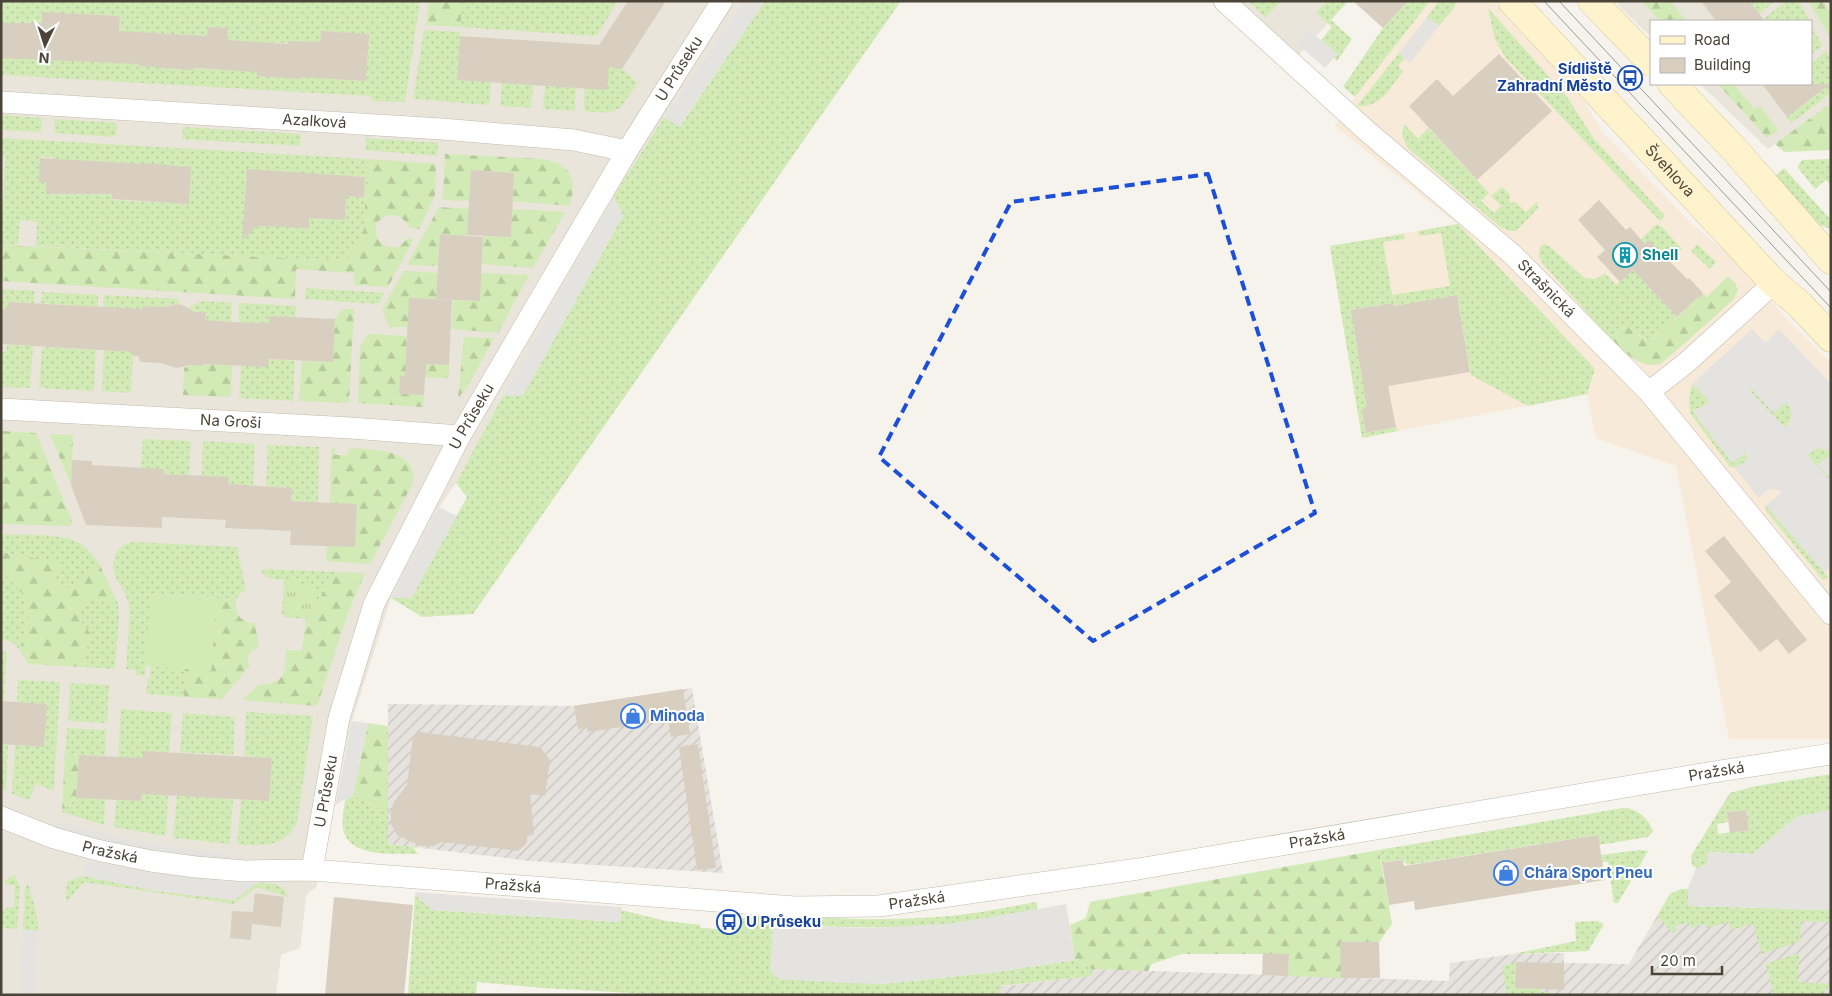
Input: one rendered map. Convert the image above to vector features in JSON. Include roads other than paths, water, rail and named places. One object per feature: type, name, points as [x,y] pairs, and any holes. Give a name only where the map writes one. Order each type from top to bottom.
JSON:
[{"type":"main road","name":"Švehlova","points":[[1512,1],[1774,283],[1800,305],[1831,338]]},
{"type":"main road","points":[[1592,1],[1650,61]]},
{"type":"main road","points":[[1673,85],[1734,149],[1831,260]]},
{"type":"street","name":"U Průseku","points":[[312,870],[339,718],[374,604],[460,436],[626,151],[722,1]]},
{"type":"street","name":"Strašnická","points":[[1224,1],[1368,132],[1514,255],[1649,392],[1831,614]]},
{"type":"street","name":"Azalková","points":[[1,102],[442,129],[574,140],[626,151]]},
{"type":"street","points":[[1649,392],[1686,363],[1774,283]]},
{"type":"street","name":"Na Groši","points":[[1,409],[351,428],[460,436]]},
{"type":"street","name":"Pražská","points":[[1,817],[54,838],[97,850],[151,861],[196,867],[245,871],[312,870],[795,907],[879,906],[1138,869],[1831,754]]},
{"type":"tram line","points":[[1544,1],[1831,308]]},
{"type":"tram line","points":[[1559,1],[1831,292]]},
{"type":"place","name":"Sídliště Zahradní Město","points":[[1630,78]]},
{"type":"place","name":"Shell","points":[[1625,255]]},
{"type":"place","name":"Minoda","points":[[633,716]]},
{"type":"place","name":"Chára Sport Pneu","points":[[1506,873]]},
{"type":"place","name":"U Průseku","points":[[729,922]]}]
